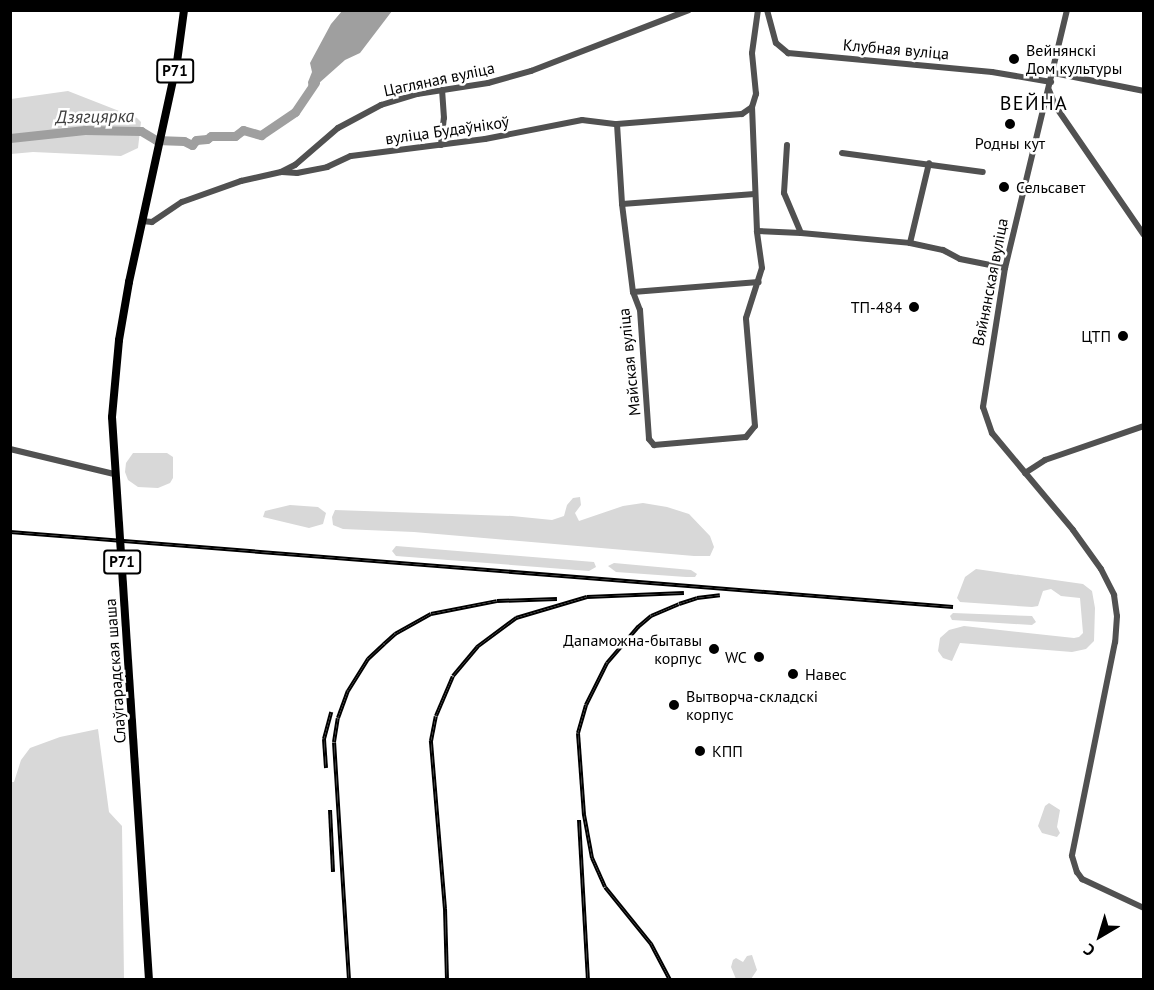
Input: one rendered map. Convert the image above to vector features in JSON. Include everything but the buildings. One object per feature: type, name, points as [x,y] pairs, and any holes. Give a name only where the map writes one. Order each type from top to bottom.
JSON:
[{"type":"main road","name":"Слаўгарадская шаша","points":[[149,980],[114,474],[114,387],[127,294],[163,132],[184,10]]},
{"type":"street","name":"Цагляная вуліца","points":[[142,221],[152,222],[182,202],[241,181],[281,172],[295,165],[354,118],[390,101],[488,83],[531,71],[689,10]]},
{"type":"street","points":[[633,292],[759,282],[762,268],[757,231],[752,107],[756,89],[752,44],[758,10]]},
{"type":"street","name":"Клубная вуліца","points":[[767,10],[777,45],[788,53],[992,72],[1051,82]]},
{"type":"street","name":"Вяйнянская вуліца","points":[[1067,10],[1054,73],[1043,109],[1005,268],[983,407],[989,428],[1073,530],[1113,590],[1117,609],[1114,649],[1072,856],[1082,879],[1143,908]]},
{"type":"street","points":[[1054,73],[1143,91]]},
{"type":"street","points":[[441,146],[444,118],[442,90]]},
{"type":"street","points":[[1049,90],[1056,107],[1143,235]]},
{"type":"street","points":[[1043,109],[1050,105],[1056,107]]},
{"type":"street","name":"вуліца Будаўнікоў","points":[[281,172],[297,173],[327,167],[351,156],[441,146],[580,121],[617,124],[740,115],[752,107]]},
{"type":"street","name":"Майская вуліца","points":[[617,124],[622,204],[633,292],[640,310],[650,439],[654,445],[746,437],[752,433],[755,426],[746,318],[759,282]]},
{"type":"street","points":[[787,145],[784,193],[801,233]]},
{"type":"street","points":[[842,153],[983,172]]},
{"type":"street","points":[[910,243],[929,163]]},
{"type":"street","points":[[622,204],[755,194]]},
{"type":"street","points":[[757,231],[910,243],[943,250],[960,259],[1005,268]]},
{"type":"street","points":[[1025,473],[1045,460],[1143,426]]},
{"type":"street","points":[[10,449],[114,474]]},
{"type":"shaded area","points":[[342,11],[392,11],[360,53],[345,60],[309,92],[308,82],[312,72],[310,63],[331,24]]},
{"type":"shaded area","points":[[68,91],[137,118],[141,122],[138,148],[121,156],[33,152],[11,154],[11,99]]},
{"type":"shaded area","points":[[133,453],[167,453],[173,457],[173,478],[170,483],[158,488],[138,487],[128,480],[125,472],[126,463]]},
{"type":"shaded area","points":[[580,497],[581,505],[575,513],[579,521],[623,506],[643,503],[667,507],[689,514],[710,536],[714,547],[710,556],[694,556],[414,532],[343,529],[333,525],[332,517],[335,510],[512,516],[552,520],[564,516],[567,505],[573,498]]},
{"type":"shaded area","points":[[290,505],[318,507],[326,513],[323,524],[309,528],[263,517],[265,511]]},
{"type":"shaded area","points":[[396,546],[594,562],[596,567],[589,571],[396,556],[392,551]]},
{"type":"shaded area","points":[[614,563],[691,570],[697,574],[695,577],[686,577],[616,572],[608,566]]},
{"type":"shaded area","points":[[976,569],[1083,584],[1092,591],[1095,608],[1094,641],[1086,649],[1072,652],[960,643],[952,661],[943,658],[938,651],[940,638],[949,630],[964,626],[1074,638],[1083,633],[1080,598],[1061,596],[1051,589],[1043,591],[1038,606],[1032,607],[960,602],[957,598],[965,577]]},
{"type":"shaded area","points":[[953,613],[1032,616],[1036,622],[1032,625],[952,620],[950,616]]},
{"type":"shaded area","points":[[98,729],[109,812],[122,826],[124,979],[11,979],[11,782],[14,782],[21,760],[30,748],[60,737]]},
{"type":"shaded area","points":[[1049,803],[1060,810],[1057,827],[1060,833],[1057,837],[1042,833],[1038,826],[1045,806]]},
{"type":"shaded area","points":[[752,955],[757,970],[751,979],[736,979],[731,967],[733,960],[736,958],[743,962],[747,956]]},
{"type":"waterway","name":"Дзягцярка","points":[[10,138],[85,130],[141,131],[156,140],[184,141],[192,145],[196,140],[207,139],[211,136],[235,136],[243,130],[261,135],[295,112],[315,82]]},
{"type":"railway","points":[[10,532],[953,607]]},
{"type":"railway","points":[[447,980],[445,909],[431,741],[436,716],[453,676],[477,647],[516,618],[587,597],[684,593]]},
{"type":"railway","points":[[670,980],[651,944],[605,887],[592,858],[584,815],[578,733],[586,705],[607,663],[638,627],[651,616],[679,604],[697,598],[720,595]]},
{"type":"railway","points":[[349,980],[334,742],[338,718],[348,691],[368,659],[384,644],[395,634],[431,614],[497,601],[557,599]]},
{"type":"railway","points":[[326,768],[324,739],[331,712]]},
{"type":"railway","points":[[330,810],[333,872]]},
{"type":"railway","points":[[579,820],[588,980]]},
{"type":"place","name":"Вейнянскі Дом культуры","points":[[1014,59]]},
{"type":"place","name":"Родны кут","points":[[1010,124]]},
{"type":"place","name":"Сельсавет","points":[[1004,187]]},
{"type":"place","name":"ТП-484","points":[[914,307]]},
{"type":"place","name":"ЦТП","points":[[1123,336]]},
{"type":"place","name":"Дапаможна-бытавы корпус","points":[[714,649]]},
{"type":"place","name":"WC","points":[[759,657]]},
{"type":"place","name":"Навес","points":[[793,674]]},
{"type":"place","name":"Вытворча-складскі корпус","points":[[674,705]]},
{"type":"place","name":"КПП","points":[[700,751]]},
{"type":"district","name":"ВЕЙНА","points":[[1034,103]]}]
